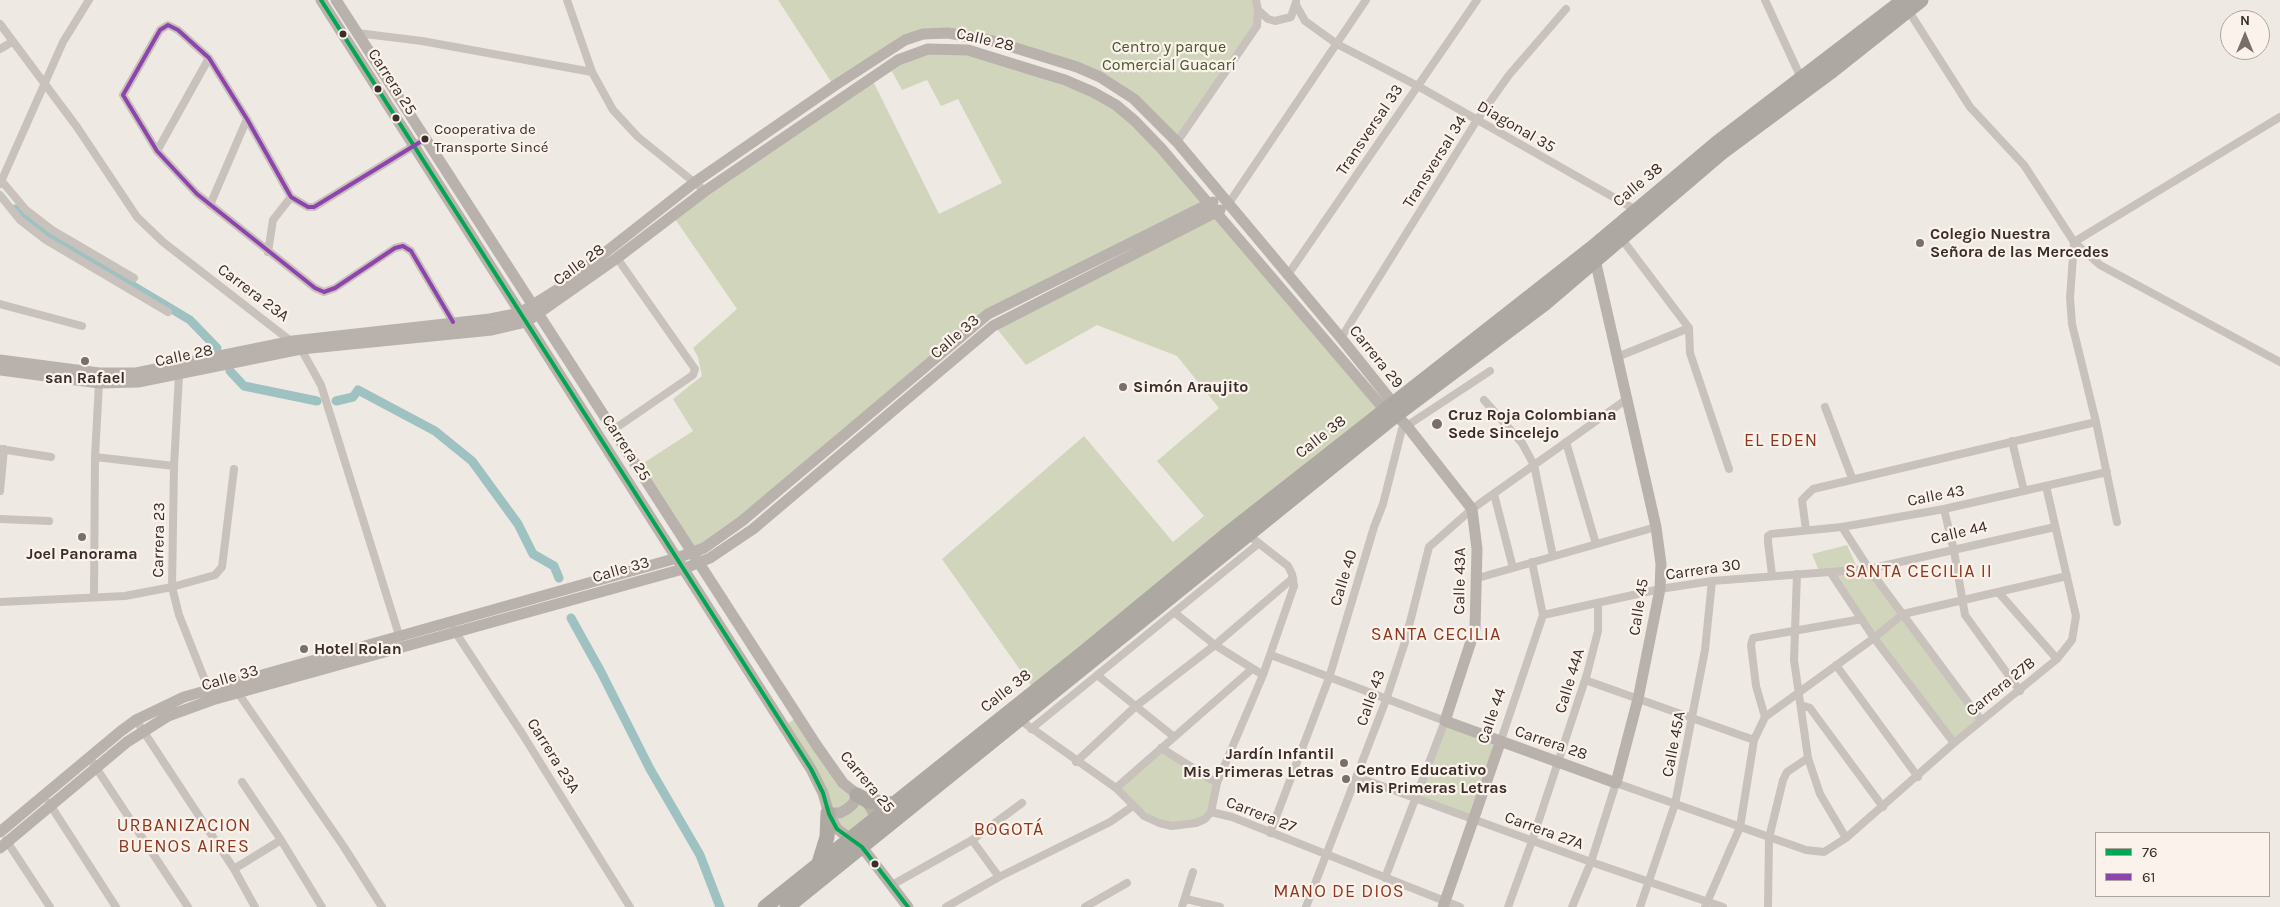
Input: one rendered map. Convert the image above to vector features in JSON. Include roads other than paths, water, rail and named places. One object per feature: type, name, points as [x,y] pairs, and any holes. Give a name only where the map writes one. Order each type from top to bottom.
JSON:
[{"type":"highway","name":"Calle 38","points":[[880,823],[893,804],[1391,409],[1544,304],[1636,210],[1805,84],[1906,5],[1921,0]]},
{"type":"highway","name":"Calle 38","points":[[1594,254],[1621,238],[1805,84]]},
{"type":"highway","name":"Calle 38","points":[[787,907],[856,842],[880,823],[1026,724],[1136,627],[1252,539],[1391,409]]},
{"type":"highway","points":[[857,795],[868,801],[893,804]]},
{"type":"highway","points":[[819,863],[827,837],[828,813]]},
{"type":"highway","name":"Calle 38","points":[[765,907],[819,863],[856,842]]},
{"type":"street","points":[[89,0],[63,42],[1,181],[26,210],[52,230],[134,278]]},
{"type":"street","name":"Carrera 25","points":[[321,0],[811,769],[823,793],[828,813],[837,829],[856,842],[908,907]]},
{"type":"street","name":"Carrera 25","points":[[336,0],[694,558],[827,760],[843,783],[866,802],[880,823]]},
{"type":"street","points":[[567,0],[592,72],[604,97],[624,124],[706,191]]},
{"type":"street","points":[[1177,142],[1257,26],[1258,10],[1256,0]]},
{"type":"street","points":[[1227,199],[1366,0]]},
{"type":"street","name":"Transversal 33","points":[[1287,276],[1416,85],[1477,0]]},
{"type":"street","points":[[1765,0],[1805,84]]},
{"type":"street","points":[[1286,20],[1291,16],[1296,2]]},
{"type":"street","name":"Diagonal 35","points":[[1296,2],[1305,21],[1337,44],[1416,85],[1522,147],[1636,210]]},
{"type":"street","points":[[1906,5],[1970,106],[2024,165],[2074,242],[2100,265],[2280,362]]},
{"type":"street","name":"Transversal 34","points":[[1340,338],[1477,120],[1510,75],[1566,9]]},
{"type":"street","points":[[1258,10],[1268,19],[1275,21]]},
{"type":"street","points":[[1257,26],[1275,21],[1305,21]]},
{"type":"street","name":"Carrera 23A","points":[[0,24],[77,127],[137,217],[163,242],[297,345],[322,385],[399,635]]},
{"type":"street","points":[[425,138],[314,207],[303,206],[290,197],[247,119],[209,58],[178,30],[168,25],[160,30],[123,95],[157,151],[197,194],[315,288],[324,292],[335,288],[394,248],[404,246],[411,250],[453,322]]},
{"type":"street","points":[[357,33],[457,47],[592,72]]},
{"type":"street","name":"Calle 28","points":[[535,311],[574,277],[694,182],[891,49],[923,34],[955,33],[974,36],[1078,67]]},
{"type":"street","points":[[0,49],[12,42]]},
{"type":"street","name":"Calle 28","points":[[0,370],[99,382],[138,382],[179,375],[297,345],[492,330],[523,318],[618,258],[706,191],[898,60],[928,49],[955,48],[998,58],[1065,80],[1093,92],[1116,105]]},
{"type":"street","points":[[157,151],[209,58]]},
{"type":"street","name":"Carrera 29","points":[[1078,67],[1100,77],[1134,99],[1177,142],[1227,199],[1287,276],[1340,338],[1391,409]]},
{"type":"street","name":"Carrera 29","points":[[1116,105],[1135,121],[1161,148],[1211,209],[1391,409]]},
{"type":"street","points":[[2074,242],[2280,117]]},
{"type":"street","points":[[210,205],[247,119]]},
{"type":"street","points":[[0,195],[20,220],[46,240],[168,312]]},
{"type":"street","points":[[268,252],[274,220],[290,197]]},
{"type":"street","name":"Calle 33","points":[[4,845],[143,730],[230,683],[677,558],[694,558],[723,551],[753,529],[920,390],[994,325],[1227,199]]},
{"type":"street","name":"Calle 33","points":[[0,832],[136,720],[162,706],[210,694],[238,692],[456,634],[683,569],[988,314],[1211,209]]},
{"type":"street","points":[[1621,238],[1689,328],[1690,353],[1729,469]]},
{"type":"street","points":[[2074,242],[2070,298],[2072,324],[2096,422],[2117,522]]},
{"type":"street","name":"Calle 45","points":[[1572,907],[1591,862],[1616,783],[1638,699],[1660,589],[1661,564],[1656,527],[1594,254]]},
{"type":"street","points":[[612,430],[693,375],[695,369],[618,258]]},
{"type":"street","points":[[0,304],[82,326]]},
{"type":"street","name":"Calle 28","points":[[0,360],[91,372],[136,373],[297,345],[453,322],[523,318]]},
{"type":"street","points":[[1617,357],[1689,328]]},
{"type":"street","points":[[1407,426],[1490,371]]},
{"type":"street","name":"Carrera 23","points":[[179,375],[174,466],[172,587],[179,615],[210,694]]},
{"type":"street","points":[[911,380],[920,390]]},
{"type":"street","points":[[94,597],[95,457],[99,382]]},
{"type":"street","name":"Calle 43","points":[[1306,907],[1328,856],[1386,700],[1405,642],[1429,547],[1472,510],[1627,399]]},
{"type":"street","points":[[1484,400],[1522,443],[1534,465],[1553,556]]},
{"type":"street","points":[[1825,407],[1852,478]]},
{"type":"street","name":"Calle 43A","points":[[1385,878],[1444,721],[1475,629],[1478,578],[1477,540],[1472,510],[1407,426],[1391,409]]},
{"type":"street","points":[[1806,530],[1802,506],[1804,495],[1813,489],[1852,478],[2096,422]]},
{"type":"street","name":"Calle 40","points":[[1270,833],[1329,678],[1374,527],[1383,504],[1400,434],[1402,429],[1407,426]]},
{"type":"street","points":[[2012,441],[2024,491]]},
{"type":"street","points":[[1566,442],[1596,544]]},
{"type":"street","points":[[0,491],[2,449],[51,457]]},
{"type":"street","points":[[95,457],[174,466]]},
{"type":"street","points":[[0,602],[125,596],[172,587],[214,575],[222,567],[234,469]]},
{"type":"street","name":"Calle 43","points":[[1772,575],[1768,536],[1775,533],[1842,527],[1944,509],[2107,472]]},
{"type":"street","name":"Carrera 27B","points":[[1824,852],[1846,838],[1981,720],[2057,659],[2072,640],[2076,616],[2046,486]]},
{"type":"street","points":[[1494,494],[1513,568]]},
{"type":"street","points":[[1944,509],[1954,552],[1965,616],[2020,690]]},
{"type":"street","points":[[0,518],[49,521]]},
{"type":"street","name":"Calle 44","points":[[1869,569],[1954,552],[2055,526]]},
{"type":"street","points":[[1478,578],[1656,527]]},
{"type":"street","points":[[1842,527],[1869,569],[1981,720]]},
{"type":"street","points":[[1026,724],[1097,675],[1175,613],[1252,539],[1288,566],[1293,578],[1292,596],[1271,656],[1216,783],[1211,812]]},
{"type":"street","points":[[1532,562],[1543,615]]},
{"type":"street","name":"Carrera 30","points":[[1543,615],[1660,589],[1712,581],[1869,569]]},
{"type":"street","points":[[1831,573],[1874,638],[1954,743]]},
{"type":"street","points":[[1797,574],[1794,660],[1808,758],[1820,794],[1846,838]]},
{"type":"street","points":[[1706,904],[1740,827],[1754,740],[1765,717],[1798,691],[1874,638],[1903,614],[1962,599],[1999,594],[2067,576]]},
{"type":"street","points":[[1076,762],[1136,706],[1215,645],[1293,578]]},
{"type":"street","name":"Calle 45A","points":[[1640,907],[1676,804],[1705,650],[1712,581]]},
{"type":"street","points":[[1999,594],[2057,659]]},
{"type":"street","name":"Calle 44A","points":[[1508,907],[1559,763],[1585,680],[1598,631],[1598,603]]},
{"type":"street","points":[[1175,613],[1215,645],[1263,675]]},
{"type":"street","name":"Calle 44","points":[[1444,904],[1543,615]]},
{"type":"street","points":[[1765,717],[1756,686],[1751,645],[1753,638],[1795,629],[1862,619]]},
{"type":"street","name":"Carrera 23A","points":[[450,622],[630,907]]},
{"type":"street","name":"Carrera 28","points":[[1271,656],[1500,742],[1770,838],[1806,850],[1824,852]]},
{"type":"street","points":[[1836,665],[1918,777]]},
{"type":"street","points":[[1116,788],[1252,669]]},
{"type":"street","points":[[1097,675],[1174,736]]},
{"type":"street","points":[[1585,680],[1754,740]]},
{"type":"street","points":[[230,683],[339,840],[382,907]]},
{"type":"street","points":[[1801,705],[1810,708],[1883,807]]},
{"type":"street","points":[[136,720],[234,869],[255,907]]},
{"type":"street","name":"Carrera 27","points":[[1026,724],[1076,762],[1116,788],[1144,816],[1159,823],[1172,826],[1196,823],[1205,819],[1211,812],[1385,878],[1444,904],[1460,907]]},
{"type":"street","points":[[1161,748],[1216,783]]},
{"type":"street","points":[[89,757],[188,907]]},
{"type":"street","points":[[1768,907],[1770,838],[1787,772],[1808,758]]},
{"type":"street","name":"Carrera 27A","points":[[1357,777],[1706,904],[1723,907]]},
{"type":"street","points":[[242,782],[281,840],[322,907]]},
{"type":"street","points":[[828,813],[840,813],[847,809],[853,804],[857,795]]},
{"type":"street","points":[[44,796],[116,907]]},
{"type":"street","points":[[892,885],[972,840],[1022,802]]},
{"type":"street","points":[[946,907],[999,877],[1110,822],[1133,806]]},
{"type":"street","points":[[0,832],[4,845],[50,907]]},
{"type":"street","points":[[234,869],[281,840]]},
{"type":"street","points":[[972,840],[999,877]]},
{"type":"street","points":[[1182,907],[1193,872]]},
{"type":"street","points":[[1085,907],[1127,882]]},
{"type":"street","points":[[1186,899],[1220,907]]},
{"type":"waterway","points":[[15,209],[33,224],[68,247],[190,320],[217,348]]},
{"type":"waterway","points":[[230,371],[244,386],[317,401]]},
{"type":"waterway","points":[[336,401],[353,397],[358,390],[435,431],[472,461],[518,524],[533,554],[554,566],[559,578]]},
{"type":"waterway","points":[[571,618],[601,672],[650,769],[700,855],[720,907]]},
{"type":"place","name":"Cooperativa de Transporte Sincé","points":[[425,139]]},
{"type":"place","name":"Colegio Nuestra Señora de las Mercedes","points":[[1920,243]]},
{"type":"place","name":"san Rafael","points":[[85,361]]},
{"type":"place","name":"Simón Araujito","points":[[1123,387]]},
{"type":"place","name":"Cruz Roja Colombiana Sede Sincelejo","points":[[1437,424]]},
{"type":"place","name":"Joel Panorama","points":[[82,537]]},
{"type":"place","name":"Hotel Rolan","points":[[304,649]]},
{"type":"place","name":"Jardín Infantil Mis Primeras Letras","points":[[1344,763]]},
{"type":"place","name":"Centro Educativo Mis Primeras Letras","points":[[1346,779]]},
{"type":"district","name":"EL EDEN","points":[[1781,441]]},
{"type":"district","name":"SANTA CECILIA II","points":[[1919,572]]},
{"type":"district","name":"SANTA CECILIA","points":[[1436,635]]},
{"type":"district","name":"BOGOTÁ","points":[[1009,830]]},
{"type":"district","name":"URBANIZACION BUENOS AIRES","points":[[184,836]]},
{"type":"district","name":"MANO DE DIOS","points":[[1339,892]]},
{"type":"park label","name":"Centro y parque Comercial Guacarí","points":[[1169,56]]}]
